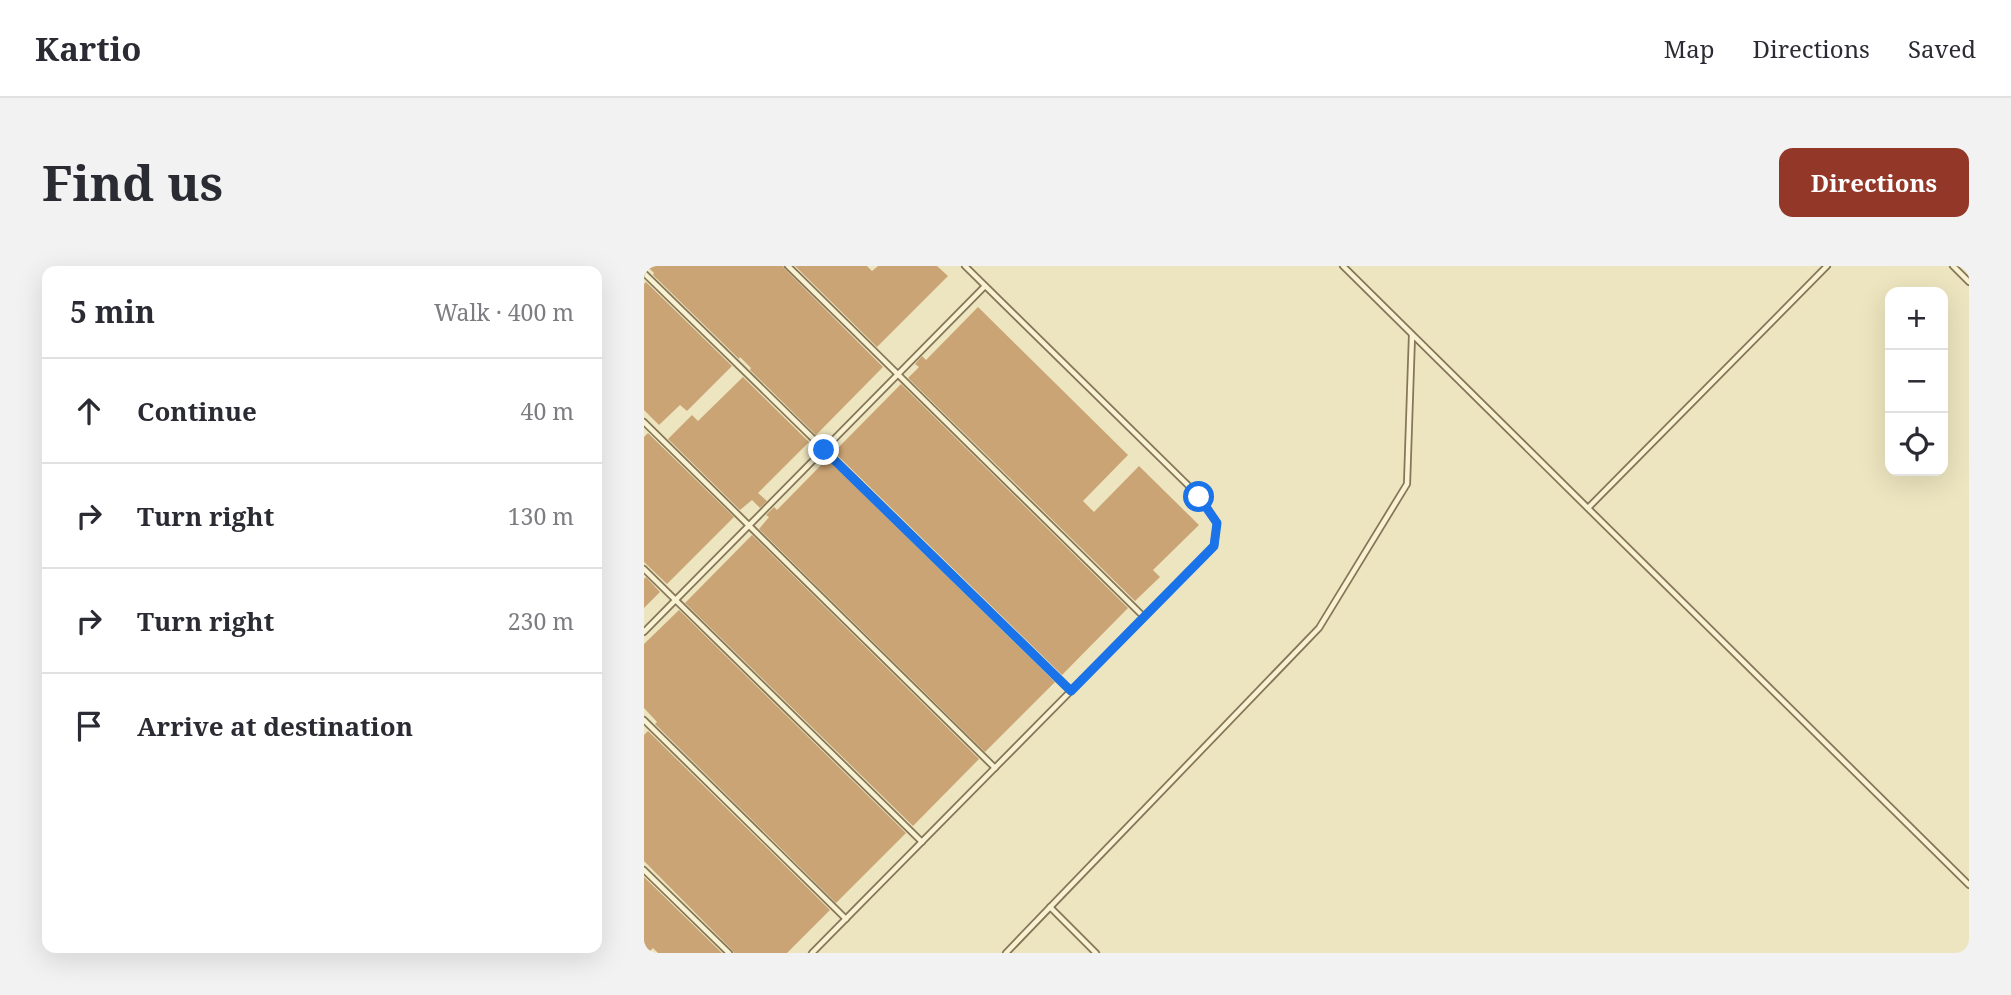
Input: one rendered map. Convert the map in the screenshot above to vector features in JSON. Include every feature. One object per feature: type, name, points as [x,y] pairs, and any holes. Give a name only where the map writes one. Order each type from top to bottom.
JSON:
[{"type":"lane","points":[[788,266],[1144,617]]},
{"type":"lane","points":[[812,953],[1214,546],[1217,523],[1199,497],[965,266]]},
{"type":"lane","points":[[1343,266],[1969,885]]},
{"type":"lane","points":[[1588,508],[1827,266]]},
{"type":"lane","points":[[1953,266],[1969,282]]},
{"type":"lane","points":[[644,273],[1071,691]]},
{"type":"lane","points":[[644,632],[985,286]]},
{"type":"lane","points":[[1006,953],[1319,628],[1407,484],[1412,334]]},
{"type":"lane","points":[[644,422],[995,768]]},
{"type":"lane","points":[[644,569],[922,842]]},
{"type":"lane","points":[[644,720],[846,919]]},
{"type":"lane","points":[[644,870],[729,953]]},
{"type":"lane","points":[[1050,907],[1096,953]]},
{"type":"building","points":[[647,266],[783,266],[883,367],[816,435],[740,357],[739,359],[653,275]]},
{"type":"building","points":[[795,266],[867,266],[872,271],[878,266],[937,266],[948,276],[877,347]]},
{"type":"building","points":[[646,282],[732,366],[687,411],[680,405],[659,425],[644,410]]},
{"type":"building","points":[[978,307],[1128,455],[1083,501],[1094,512],[1139,466],[1199,525],[1153,570],[1160,577],[1135,601],[908,378],[919,367],[915,364],[922,356],[926,360]]},
{"type":"building","points":[[743,377],[809,442],[758,493],[767,501],[760,508],[752,500],[740,510],[668,439],[692,415],[698,421]]},
{"type":"building","points":[[901,384],[1128,608],[1062,675],[834,452]]},
{"type":"building","points":[[648,433],[734,517],[667,584],[644,562],[644,437]]},
{"type":"building","points":[[827,459],[1055,682],[985,752],[759,529],[769,517],[766,515],[774,507],[777,510]]},
{"type":"building","points":[[752,535],[979,759],[913,826],[685,603]]},
{"type":"building","points":[[646,577],[660,592],[644,608],[644,579]]},
{"type":"building","points":[[679,610],[906,833],[836,903],[655,724],[657,722],[644,708],[644,644]]},
{"type":"building","points":[[648,731],[830,910],[787,953],[734,953],[644,861],[644,735]]},
{"type":"building","points":[[644,877],[722,953],[658,953],[653,948],[644,953]]},
{"type":"route","points":[[824,450],[1071,691],[1214,546],[1217,523],[1199,497]]}]
